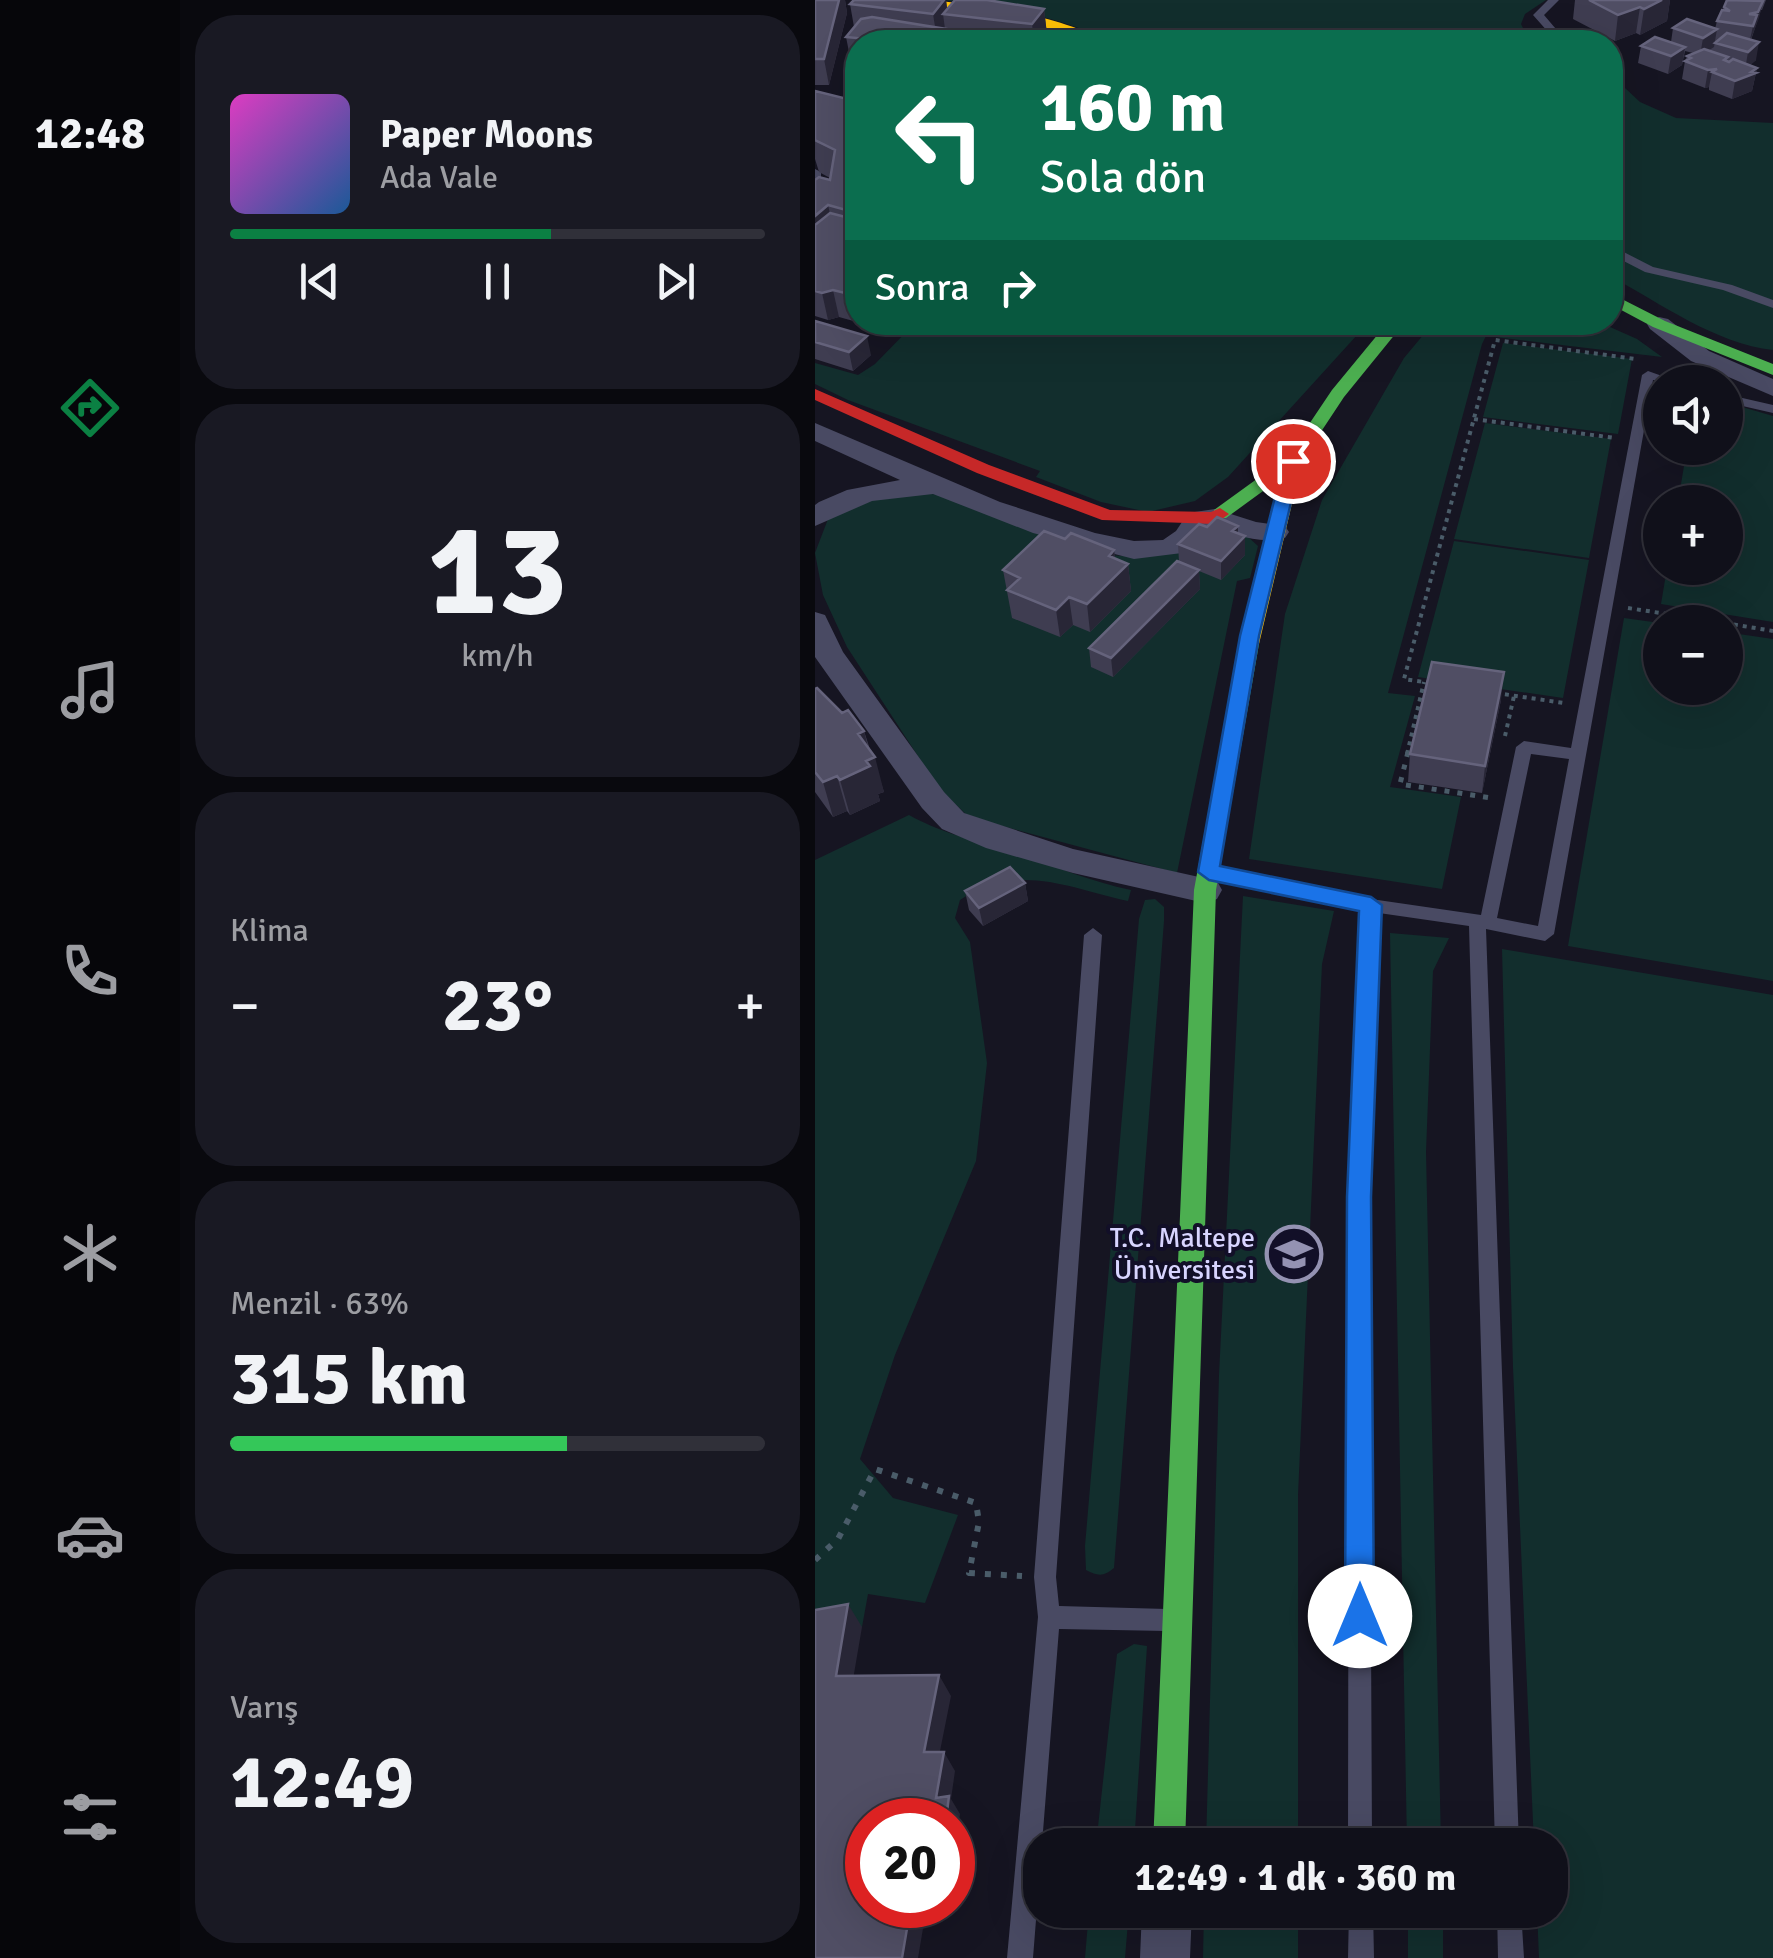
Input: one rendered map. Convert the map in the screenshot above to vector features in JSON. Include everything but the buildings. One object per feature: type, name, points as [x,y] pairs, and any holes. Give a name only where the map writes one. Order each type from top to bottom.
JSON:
[{"type":"street","points":[[918,0],[1041,22],[1063,30]]},
{"type":"street","points":[[1623,305],[1659,324],[1773,370]]},
{"type":"street","points":[[1659,324],[1699,356],[1773,388]]},
{"type":"street","points":[[1170,1828],[1207,881],[1249,636],[1293,461],[1338,394],[1386,335]]},
{"type":"street","points":[[815,394],[983,469],[1108,516],[1207,518],[1253,531],[1275,532]]},
{"type":"street","points":[[815,431],[938,486],[1075,536],[1125,549],[1165,549],[1185,540],[1207,518],[1293,461]]},
{"type":"street","points":[[815,450],[847,446]]},
{"type":"street","points":[[815,517],[837,502],[873,490],[938,486]]},
{"type":"street","points":[[815,622],[829,655],[933,800],[953,821],[1073,861],[1207,881]]},
{"type":"street","points":[[1165,1958],[1166,1928]]},
{"type":"lane","points":[[1551,30],[1538,15],[1554,0]]},
{"type":"lane","points":[[815,172],[815,182]]},
{"type":"lane","points":[[1623,259],[1661,274],[1724,287],[1773,304]]},
{"type":"lane","points":[[1207,881],[1545,934],[1643,398]]},
{"type":"lane","points":[[1743,402],[1773,409]]},
{"type":"lane","points":[[1507,1828],[1483,922],[1524,747],[1577,755]]},
{"type":"lane","points":[[1360,1828],[1359,1197],[1371,905]]},
{"type":"lane","points":[[1020,1958],[1049,1617],[1045,1577],[1093,935]]},
{"type":"lane","points":[[1049,1617],[1177,1620]]},
{"type":"lane","points":[[1361,1928],[1361,1958]]},
{"type":"lane","points":[[1510,1928],[1511,1958]]},
{"type":"path","points":[[1442,684],[1404,678],[1495,340],[1643,367]]},
{"type":"path","points":[[1474,419],[1636,440]]},
{"type":"path","points":[[1606,604],[1643,610]]},
{"type":"path","points":[[1743,626],[1773,631]]},
{"type":"path","points":[[1424,682],[1400,784],[1513,801]]},
{"type":"path","points":[[1496,693],[1587,707]]},
{"type":"path","points":[[815,1560],[838,1538],[875,1469],[976,1503],[979,1522],[969,1573],[1045,1577]]},
{"type":"green space","points":[[943,0],[1546,0],[1525,14],[1521,24],[1524,30],[1082,30],[1007,10]]},
{"type":"green space","points":[[1623,86],[1640,102],[1676,118],[1773,123],[1773,350],[1731,340],[1623,283]]},
{"type":"green space","points":[[1623,333],[1662,357],[1486,336],[1482,344],[1388,693],[1415,696],[1390,787],[1461,797],[1442,889],[1249,859],[1285,614],[1322,500],[1404,358],[1423,335]]},
{"type":"green space","points":[[903,335],[1357,335],[1228,477],[1195,501],[1148,512],[1101,502],[1036,477],[1040,471],[848,400],[815,384],[815,363],[858,375],[875,364]]},
{"type":"green space","points":[[1503,343],[1632,359],[1618,434],[1483,417]]},
{"type":"green space","points":[[1743,407],[1773,416],[1773,622],[1743,617],[1743,605],[1661,604],[1664,585],[1743,585],[1743,485],[1681,485],[1684,465],[1743,465]]},
{"type":"green space","points":[[1485,423],[1611,439],[1589,558],[1454,539]]},
{"type":"green space","points":[[900,492],[947,495],[1107,555],[1145,557],[1247,536],[1258,546],[1250,578],[1237,581],[1177,873],[969,817],[940,790],[847,647],[823,595],[815,553],[828,519],[861,499]]},
{"type":"green space","points":[[1454,541],[1589,560],[1563,698],[1418,677]]},
{"type":"green space","points":[[1624,618],[1643,621],[1643,705],[1743,705],[1743,635],[1773,639],[1773,981],[1568,946]]},
{"type":"green space","points":[[909,815],[951,833],[1131,890],[1128,901],[1043,881],[1022,880],[1002,882],[960,900],[955,918],[970,942],[987,1063],[976,1161],[895,1355],[860,1459],[893,1498],[958,1515],[925,1603],[868,1594],[862,1627],[815,1635],[815,860]]},
{"type":"green space","points":[[1243,896],[1334,911],[1322,964],[1298,1495],[1298,1828],[1206,1828],[1219,1375]]},
{"type":"green space","points":[[1155,899],[1164,907],[1164,921],[1114,1568],[1097,1574],[1086,1570],[1085,1546],[1139,919],[1145,900]]},
{"type":"green space","points":[[1390,933],[1449,938],[1433,971],[1426,1152],[1441,1828],[1407,1828]]},
{"type":"green space","points":[[1502,949],[1773,995],[1773,1958],[1539,1958],[1538,1928],[1568,1928],[1568,1828],[1533,1828],[1513,1367]]},
{"type":"green space","points":[[1134,1644],[1147,1646],[1135,1828],[1098,1828],[1117,1654]]},
{"type":"green space","points":[[1088,1928],[1128,1928],[1125,1958],[1085,1958]]},
{"type":"green space","points":[[1204,1928],[1298,1928],[1298,1958],[1203,1958]]},
{"type":"green space","points":[[1408,1928],[1443,1928],[1443,1958],[1408,1958]]},
{"type":"traffic: fast","points":[[1623,305],[1659,324],[1773,370]]},
{"type":"traffic: fast","points":[[1220,514],[1293,461],[1338,394],[1386,335]]},
{"type":"traffic: fast","points":[[1170,1828],[1205,890],[1249,644]]},
{"type":"traffic: slow","points":[[918,0],[1041,22],[1063,30]]},
{"type":"traffic: slow","points":[[1249,644],[1293,461]]},
{"type":"traffic: jam","points":[[815,394],[983,469],[1108,516],[1215,518],[1220,514]]},
{"type":"place","name":"T.C. Maltepe Üniversitesi","points":[[1294,1254]]},
{"type":"route","points":[[1293,461],[1249,636],[1209,872],[1371,905],[1359,1197],[1360,1616]]}]
